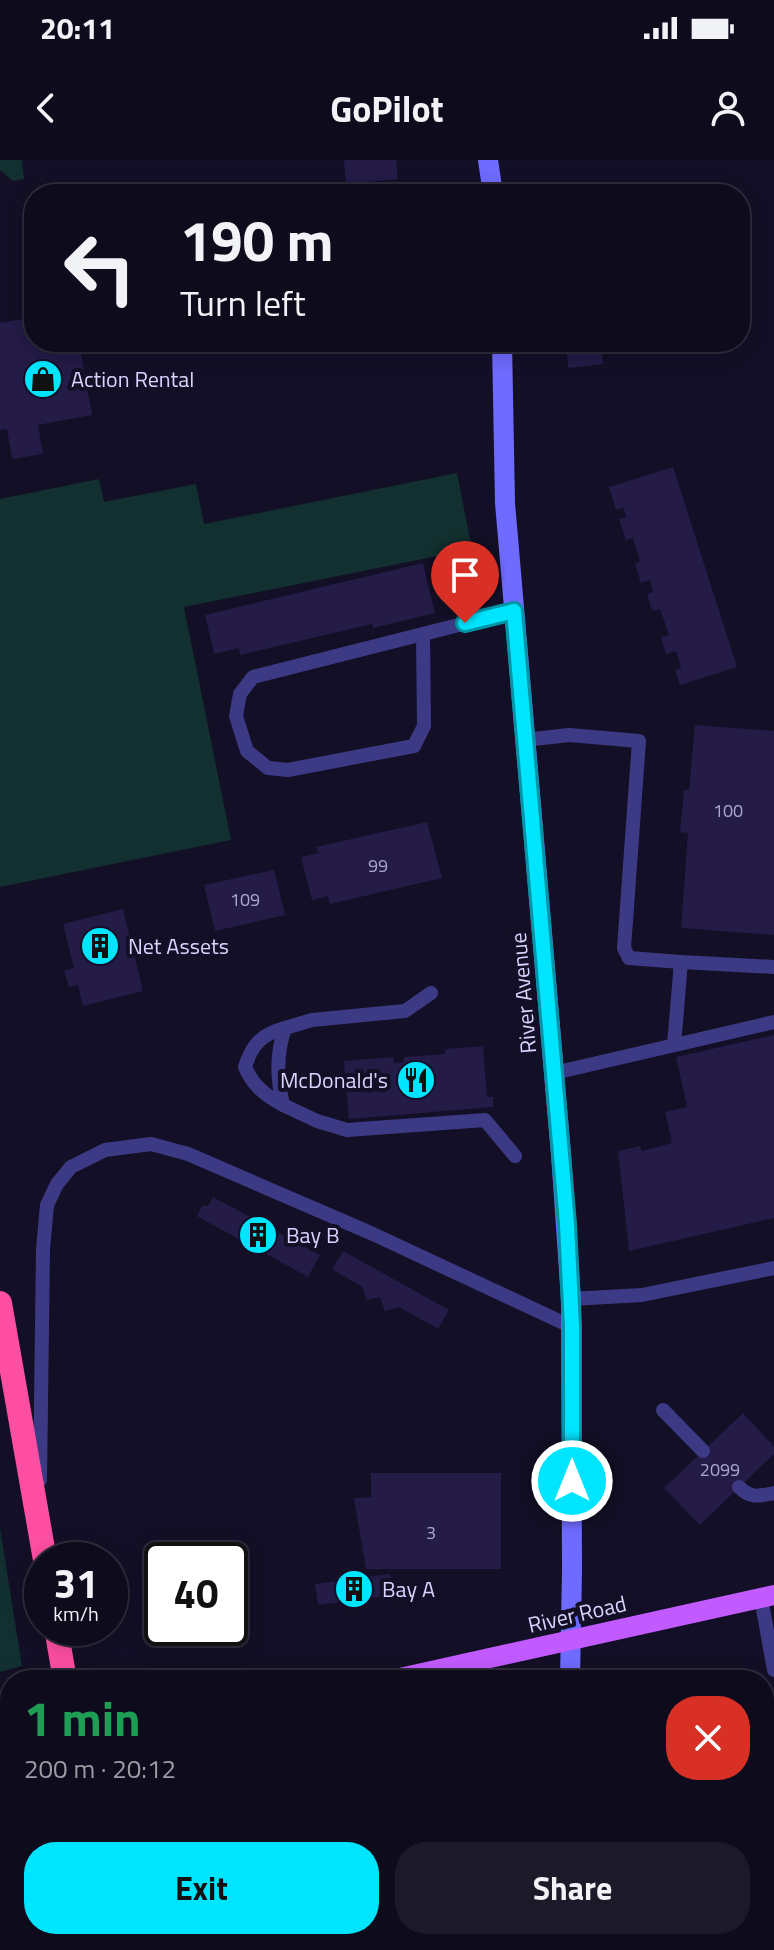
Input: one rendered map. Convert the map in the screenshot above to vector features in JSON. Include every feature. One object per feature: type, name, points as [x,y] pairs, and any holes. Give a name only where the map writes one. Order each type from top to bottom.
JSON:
[{"type":"highway","points":[[0,1303],[42,1542]]},
{"type":"highway","points":[[59,1646],[63,1670]]},
{"type":"main road","name":"River Road","points":[[436,1670],[768,1596]]},
{"type":"street","points":[[488,160],[492,184]]},
{"type":"street","name":"River Avenue","points":[[502,352],[505,503],[571,1299],[570,1670]]},
{"type":"lane","points":[[423,634],[424,726],[414,746],[288,770],[268,768],[247,751],[236,716],[240,694],[253,677],[423,634],[514,611]]},
{"type":"lane","points":[[525,740],[569,735],[639,741],[624,948],[629,958],[774,967]]},
{"type":"lane","points":[[674,1045],[681,962]]},
{"type":"lane","points":[[431,993],[405,1011],[312,1020],[269,1032],[256,1041],[245,1067],[263,1094],[317,1121],[347,1130],[485,1120],[515,1156]]},
{"type":"lane","points":[[554,1073],[774,1022]]},
{"type":"lane","points":[[283,1105],[278,1063],[279,1045],[285,1028]]},
{"type":"lane","points":[[39,1524],[43,1249],[47,1205],[57,1184],[71,1167],[105,1150],[151,1144],[188,1154],[373,1234],[572,1327]]},
{"type":"lane","points":[[571,1299],[642,1295],[774,1268]]},
{"type":"lane","points":[[663,1410],[703,1451]]},
{"type":"lane","points":[[739,1487],[753,1497],[774,1493]]},
{"type":"lane","points":[[768,1596],[774,1670]]},
{"type":"green space","points":[[0,160],[22,160],[24,179],[13,181],[0,170]]},
{"type":"green space","points":[[457,473],[472,549],[184,607],[231,840],[0,887],[0,499],[99,479],[104,502],[196,484],[204,524]]},
{"type":"green space","points":[[0,1528],[22,1666],[0,1670]]},
{"type":"building","points":[[344,160],[396,160],[398,179],[346,184]]},
{"type":"building","name":"Action Rental","points":[[24,319],[24,352],[81,352],[92,415],[38,425],[43,454],[12,459],[7,429],[0,430],[0,323]]},
{"type":"building","points":[[567,352],[609,352],[602,353],[603,364],[568,368]]},
{"type":"building","points":[[673,467],[737,667],[680,685],[675,670],[681,668],[676,651],[666,654],[661,637],[669,635],[660,609],[652,611],[647,594],[653,592],[650,580],[641,583],[635,564],[640,561],[633,538],[626,540],[619,519],[626,517],[623,507],[616,510],[609,487]]},
{"type":"building","points":[[423,563],[435,613],[373,628],[372,624],[240,655],[239,648],[214,654],[205,615]]},
{"type":"building","points":[[695,725],[774,731],[774,935],[681,928],[688,833],[680,832],[684,790],[689,790]]},
{"type":"building","points":[[427,822],[442,878],[330,904],[328,896],[312,900],[301,857],[319,853],[316,847]]},
{"type":"building","name":"Net Assets","points":[[274,870],[285,915],[215,931],[204,885]]},
{"type":"building","name":"Net Assets","points":[[123,909],[143,991],[83,1006],[78,985],[69,987],[64,971],[74,968],[63,924]]},
{"type":"building","points":[[774,1035],[774,1218],[629,1251],[618,1151],[640,1146],[642,1151],[672,1143],[665,1112],[687,1107],[676,1057]]},
{"type":"building","name":"McDonald's","points":[[483,1046],[487,1097],[493,1097],[493,1107],[349,1119],[344,1061],[393,1057],[394,1063],[404,1062],[404,1057],[445,1054],[445,1049]]},
{"type":"building","name":"Bay B","points":[[213,1197],[320,1255],[308,1277],[197,1216],[202,1206],[208,1206]]},
{"type":"building","points":[[343,1251],[449,1310],[438,1329],[399,1307],[385,1311],[380,1297],[367,1300],[362,1287],[332,1269]]},
{"type":"building","points":[[743,1413],[774,1447],[774,1454],[700,1525],[664,1488]]},
{"type":"building","points":[[371,1473],[501,1473],[501,1569],[366,1569],[354,1498],[371,1497]]},
{"type":"building","name":"Bay A","points":[[390,1574],[393,1595],[318,1605],[315,1584]]},
{"type":"place","name":"Action Rental","points":[[43,379]]},
{"type":"place","name":"Net Assets","points":[[100,946]]},
{"type":"place","name":"McDonald's","points":[[416,1080]]},
{"type":"place","name":"Bay B","points":[[258,1235]]},
{"type":"place","name":"Bay A","points":[[354,1589]]},
{"type":"route","points":[[465,623],[514,611],[567,1224],[572,1327],[572,1481]]}]
